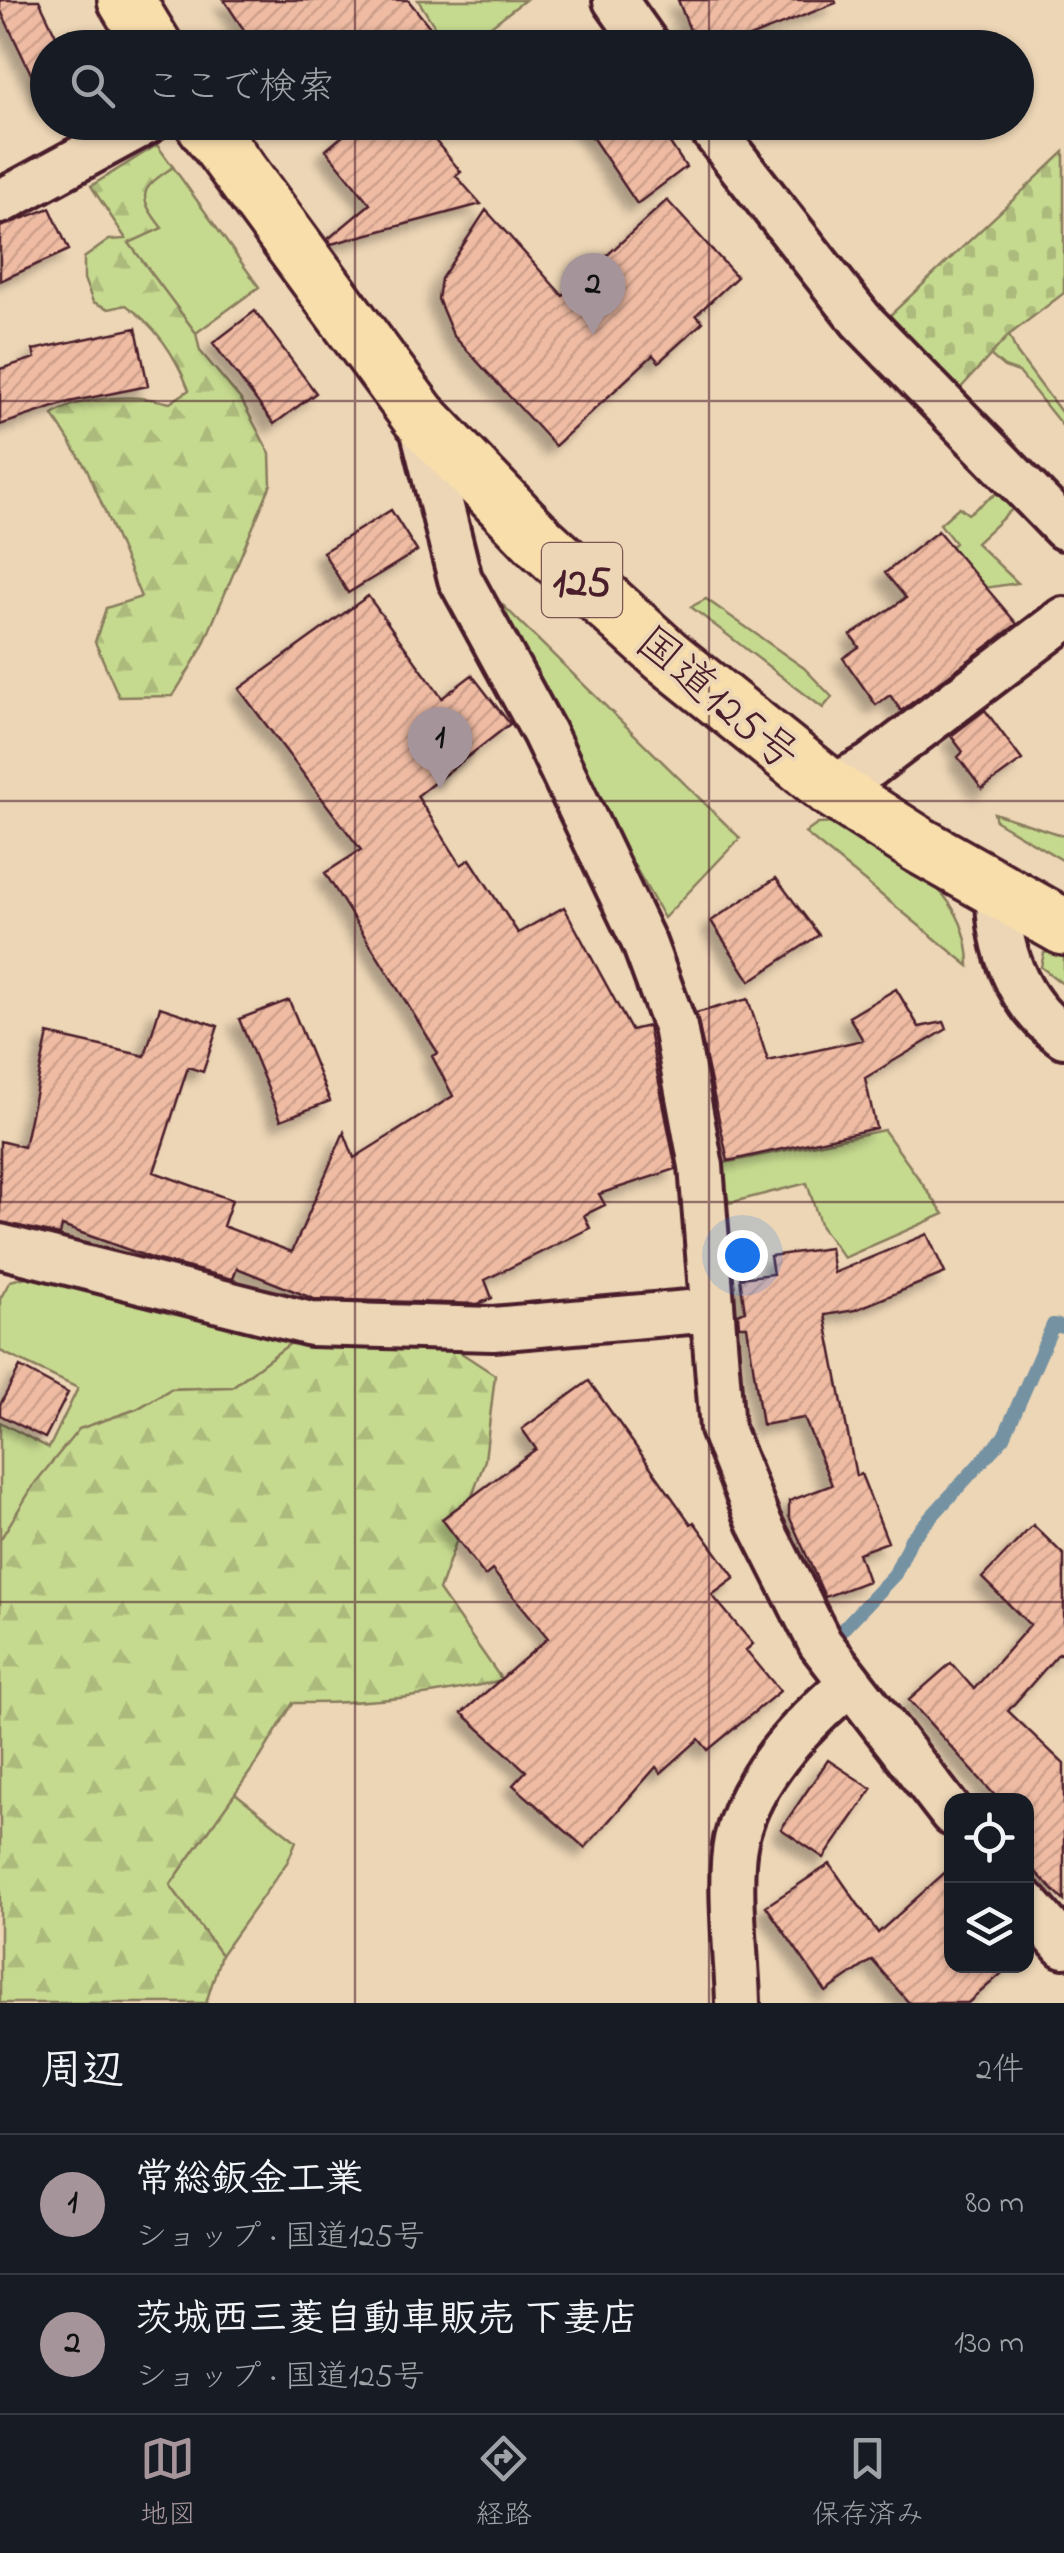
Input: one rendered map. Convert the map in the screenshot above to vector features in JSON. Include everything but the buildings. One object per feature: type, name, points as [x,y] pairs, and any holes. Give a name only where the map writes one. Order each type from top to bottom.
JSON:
[{"type":"highway","points":[[126,0],[144,30]]},
{"type":"highway","name":"国道125号","points":[[216,140],[419,416],[540,542],[760,735],[830,788],[1064,927]]},
{"type":"street","points":[[615,0],[636,30]]},
{"type":"street","points":[[0,202],[114,140]]},
{"type":"street","points":[[720,140],[861,320],[1064,528]]},
{"type":"street","points":[[419,416],[460,579],[552,750],[644,943],[675,1027],[700,1166],[722,1429],[759,1522],[820,1643],[848,1685],[944,1804]]},
{"type":"street","points":[[830,788],[870,766],[1064,619]]},
{"type":"street","points":[[998,890],[997,934],[1014,976],[1064,1036]]},
{"type":"street","points":[[0,1246],[311,1324],[493,1329],[712,1310]]},
{"type":"street","points":[[738,2003],[736,1841],[756,1791],[806,1720],[848,1685]]},
{"type":"street","points":[[1034,1911],[1064,1946]]},
{"type":"green space","points":[[418,0],[525,0],[486,30],[437,30]]},
{"type":"green space","points":[[157,145],[173,167],[148,187],[145,200],[162,228],[129,243],[196,333],[200,351],[242,401],[270,454],[271,484],[202,648],[173,696],[119,697],[95,642],[106,608],[141,597],[87,469],[53,415],[79,403],[110,398],[170,403],[189,390],[178,365],[147,322],[126,305],[109,309],[93,302],[84,279],[84,258],[109,240],[126,239],[91,186]]},
{"type":"green space","points":[[1064,152],[1064,293],[1009,335],[958,391],[886,319]]},
{"type":"green space","points":[[173,167],[259,287],[196,333],[128,242],[143,226],[147,186]]},
{"type":"green space","points":[[1009,335],[1017,353],[1064,416],[1064,428],[1019,372],[1004,367],[989,354]]},
{"type":"green space","points":[[1005,487],[1019,503],[976,543],[1018,583],[978,589],[929,632],[900,601],[932,575],[926,567],[955,543],[940,524],[959,507],[968,514]]},
{"type":"green space","points":[[469,572],[740,838],[664,918]]},
{"type":"green space","points":[[706,599],[804,668],[832,697],[823,708],[691,607]]},
{"type":"green space","points":[[994,813],[1064,836],[1064,861],[996,821]]},
{"type":"green space","points":[[835,823],[904,863],[943,894],[965,938],[969,966],[805,833],[818,824]]},
{"type":"green space","points":[[1064,948],[1064,985],[1041,967],[1044,953]]},
{"type":"green space","points":[[884,1130],[944,1214],[844,1258],[821,1227],[807,1183],[729,1203],[719,1164]]},
{"type":"green space","points":[[34,1275],[295,1340],[232,1387],[171,1389],[137,1409],[79,1429],[0,1540],[0,1422],[49,1448],[78,1388],[0,1351],[0,1299],[10,1281]]},
{"type":"green space","points":[[295,1340],[449,1345],[495,1375],[485,1460],[439,1590],[502,1680],[399,1698],[293,1703],[260,1758],[170,1885],[221,1955],[206,2003],[0,2003],[0,1540],[35,1483],[79,1429],[137,1409],[171,1389],[232,1387]]},
{"type":"green space","points":[[235,1793],[296,1841],[288,1861],[221,1955],[170,1885]]},
{"type":"waterway","points":[[843,1629],[895,1574],[911,1539],[1004,1437],[1053,1325],[1064,1327]]},
{"type":"place","name":"茨城西三菱自動車販売 下妻店","points":[[593,335]]},
{"type":"place","name":"常総鈑金工業","points":[[440,789]]}]
